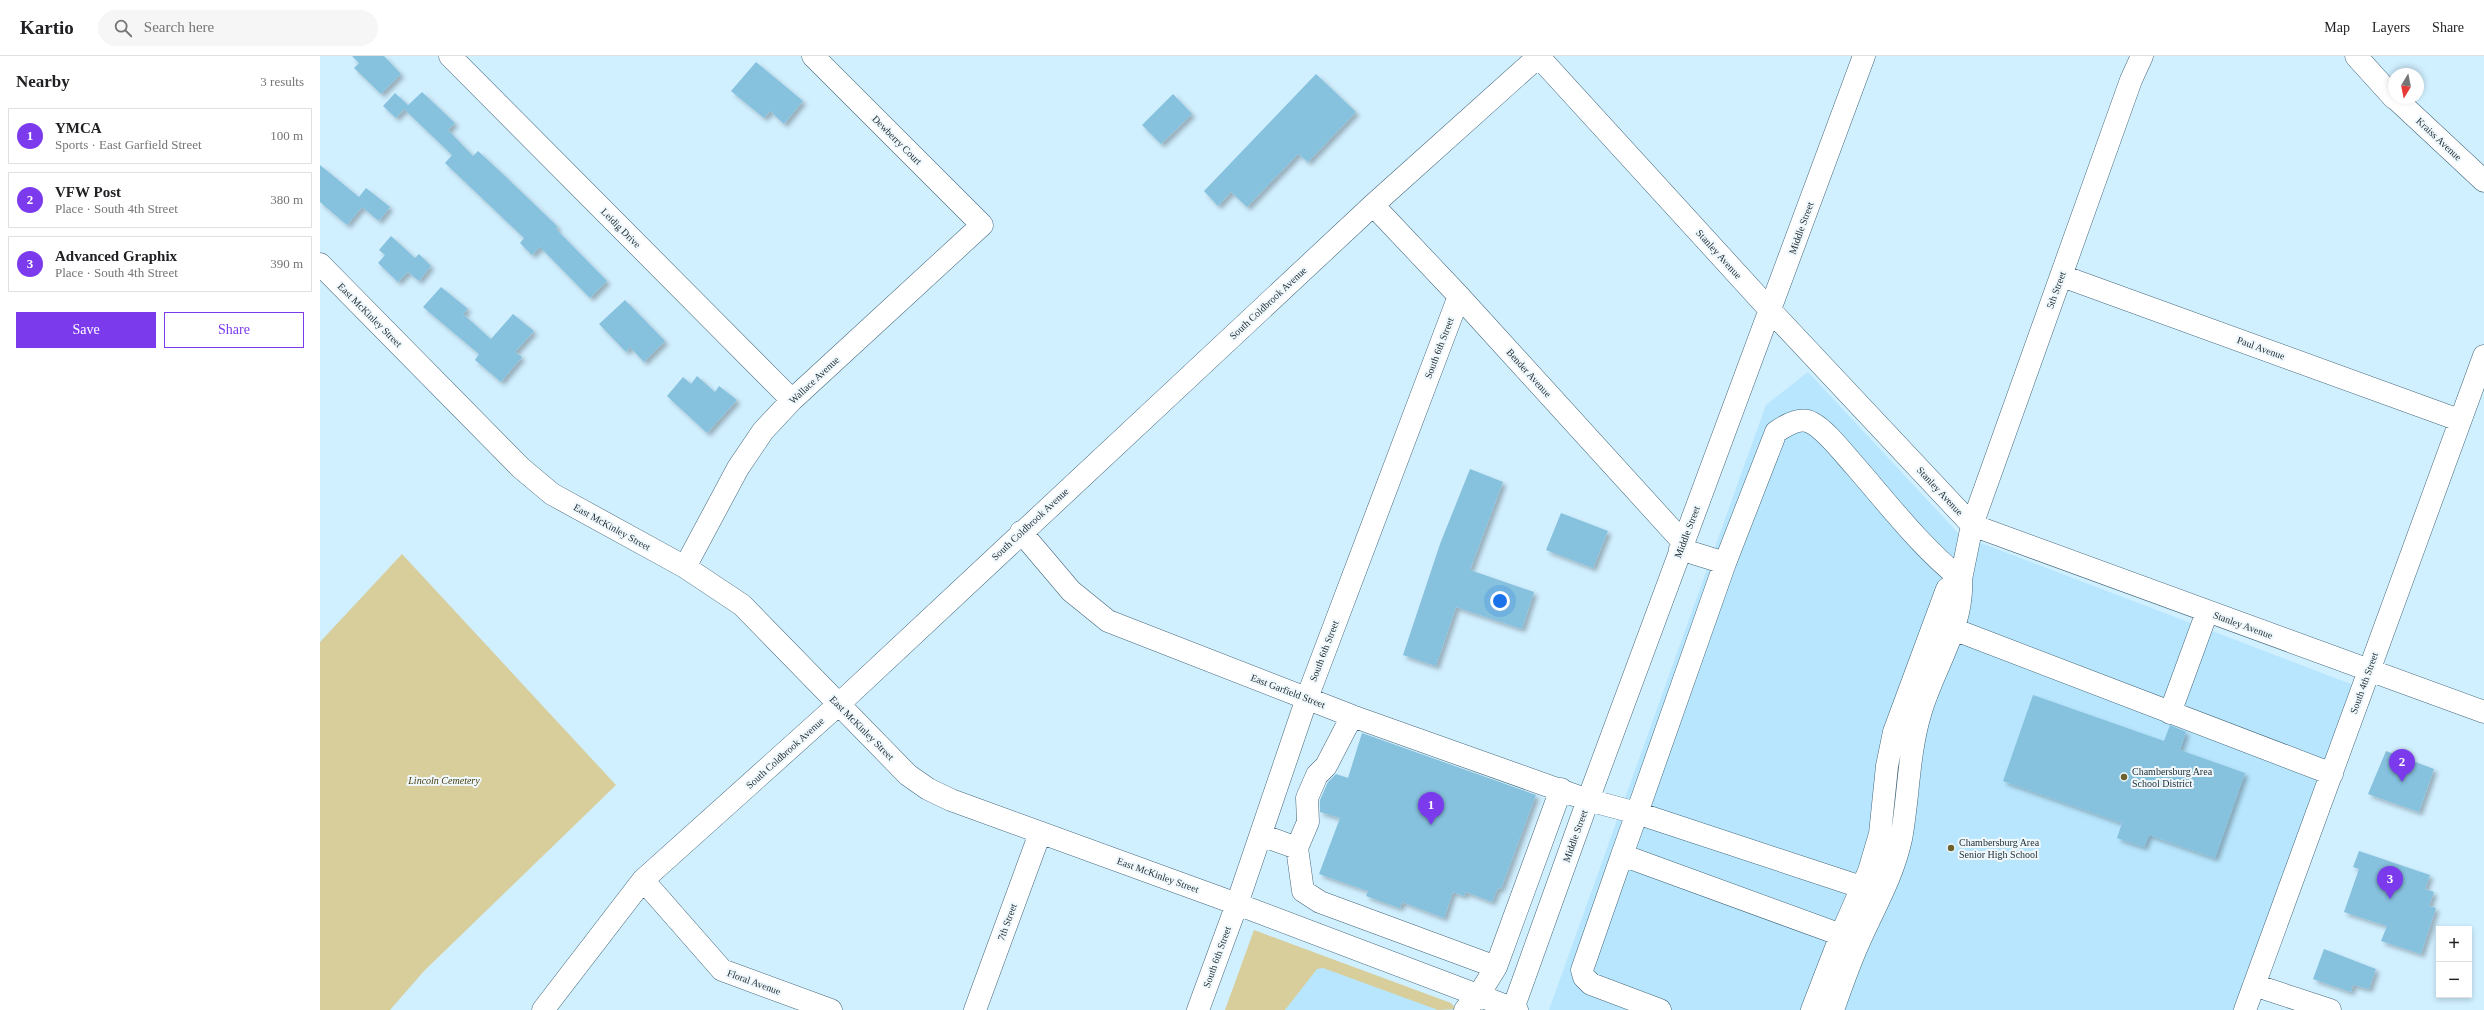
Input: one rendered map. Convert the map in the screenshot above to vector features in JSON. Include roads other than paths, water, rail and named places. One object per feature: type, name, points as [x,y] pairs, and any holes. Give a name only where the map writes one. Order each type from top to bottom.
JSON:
[{"type":"street","name":"Leidig Drive","points":[[450,56],[792,400]]},
{"type":"street","name":"Dewberry Court","points":[[813,56],[982,225]]},
{"type":"street","name":"Stanley Avenue","points":[[1539,56],[1770,310],[1972,525],[2484,712]]},
{"type":"street","name":"South Coldbrook Avenue","points":[[543,1010],[643,880],[839,704],[1021,532],[1373,205],[1539,56]]},
{"type":"street","name":"Middle Street","points":[[1515,1009],[1588,800],[1864,56]]},
{"type":"street","name":"5th Street","points":[[1887,847],[1921,710],[1953,629],[1962,599],[1961,579],[1972,525],[2131,80],[2142,56]]},
{"type":"street","name":"Kraiss Avenue","points":[[2356,56],[2388,91]]},
{"type":"street","name":"Kraiss Avenue","points":[[2400,104],[2484,182]]},
{"type":"street","name":"Bender Avenue","points":[[1373,205],[1459,296],[1682,546]]},
{"type":"street","name":"Wallace Avenue","points":[[684,567],[738,468],[763,431],[792,400],[982,225]]},
{"type":"street","name":"East McKinley Street","points":[[320,264],[521,468],[552,494],[684,567],[742,605],[908,775],[928,789],[951,800],[1237,904],[1472,1003],[1515,1009]]},
{"type":"street","name":"Paul Avenue","points":[[2062,276],[2459,420]]},
{"type":"street","name":"South 6th Street","points":[[1198,1010],[1237,904],[1307,698],[1459,296]]},
{"type":"street","name":"South 4th Street","points":[[2245,1010],[2332,774],[2459,420],[2484,356]]},
{"type":"street","points":[[1660,1010],[1591,984],[1584,977],[1582,970],[1725,563],[1776,432],[1786,425],[1802,420],[1812,423],[1838,448],[1939,561],[1961,579],[1947,589],[1894,732],[1887,766],[1881,826],[1887,847],[1890,876],[1850,938],[1812,1010]]},
{"type":"street","name":"East Garfield Street","points":[[1021,532],[1071,591],[1108,621],[1352,716],[1561,788],[1588,800],[1637,813],[1861,887]]},
{"type":"street","points":[[1682,546],[1725,563]]},
{"type":"street","points":[[2170,713],[2207,612]]},
{"type":"street","points":[[1953,629],[2332,774]]},
{"type":"street","points":[[1352,716],[1330,760],[1317,775],[1307,798],[1308,822],[1297,848],[1302,891],[1320,902],[1496,967]]},
{"type":"street","points":[[1472,1003],[1496,967],[1561,788]]},
{"type":"street","name":"7th Street","points":[[974,1010],[1040,833]]},
{"type":"street","points":[[1261,835],[1297,848]]},
{"type":"street","points":[[1833,1010],[1861,887],[1887,847]]},
{"type":"street","points":[[1622,855],[1850,938]]},
{"type":"street","name":"Floral Avenue","points":[[643,880],[722,970],[831,1010]]},
{"type":"street","points":[[2254,985],[2330,1010]]},
{"type":"place","name":"Chambersburg Area School District","points":[[2124,777]]},
{"type":"place","name":"VFW Post","points":[[2402,782]]},
{"type":"place","name":"YMCA","points":[[1431,825]]},
{"type":"place","name":"Chambersburg Area Senior High School","points":[[1951,848]]},
{"type":"place","name":"Advanced Graphix","points":[[2390,899]]},
{"type":"park label","name":"Lincoln Cemetery","points":[[444,780]]}]
